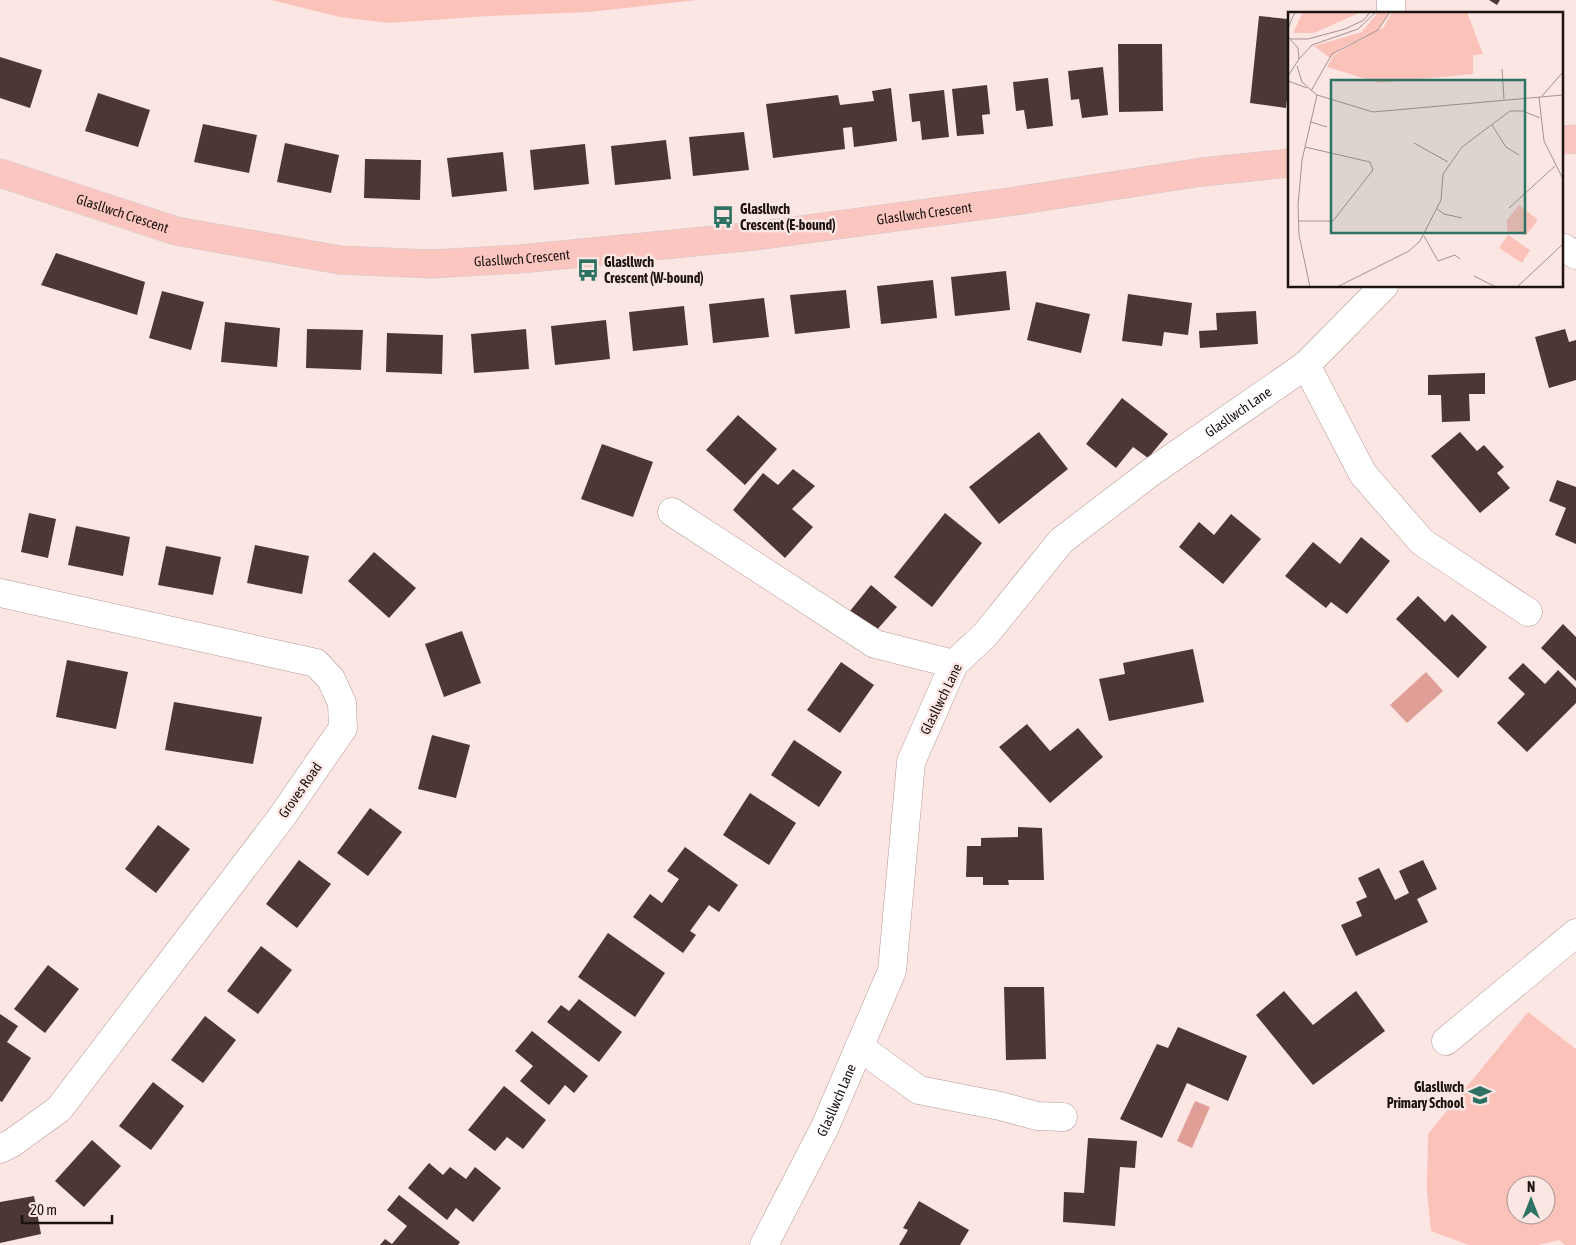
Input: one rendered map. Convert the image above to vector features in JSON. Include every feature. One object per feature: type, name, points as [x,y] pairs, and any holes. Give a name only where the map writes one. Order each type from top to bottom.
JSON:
[{"type":"main road","name":"Glasllwch Crescent","points":[[0,173],[176,231],[340,260],[432,264],[520,259],[756,236],[1006,202],[1202,172],[1288,163]]},
{"type":"street","points":[[1564,248],[1576,255]]},
{"type":"street","name":"Glasllwch Lane","points":[[764,1245],[825,1127],[892,971],[911,762],[954,664],[985,635],[1061,541],[1150,473],[1306,365],[1382,288]]},
{"type":"street","points":[[1306,365],[1362,474],[1422,542],[1528,612]]},
{"type":"street","points":[[672,512],[875,644],[954,664]]},
{"type":"street","name":"Groves Road","points":[[0,593],[316,663],[331,679],[342,703],[343,728],[281,818],[59,1109],[12,1143],[0,1149]]},
{"type":"street","points":[[1446,1041],[1576,933]]},
{"type":"street","points":[[859,1047],[918,1090],[1000,1106],[1038,1116],[1063,1117]]},
{"type":"shaded area","points":[[271,0],[697,0],[589,12],[488,16],[390,23],[340,17]]},
{"type":"shaded area","points":[[1426,672],[1443,691],[1407,723],[1390,705]]},
{"type":"shaded area","points":[[1528,1012],[1576,1049],[1576,1245],[1565,1245],[1559,1240],[1538,1245],[1469,1245],[1431,1231],[1427,1191],[1428,1134]]},
{"type":"shaded area","points":[[1195,1101],[1210,1107],[1192,1148],[1177,1141]]},
{"type":"building","points":[[1489,0],[1500,0],[1497,5]]},
{"type":"building","points":[[1259,16],[1288,19],[1288,90],[1286,108],[1250,103]]},
{"type":"building","points":[[1118,44],[1162,44],[1163,111],[1119,112]]},
{"type":"building","points":[[0,57],[42,70],[30,108],[0,98]]},
{"type":"building","points":[[1103,67],[1108,115],[1082,118],[1079,99],[1071,100],[1068,71]]},
{"type":"building","points":[[1048,78],[1053,126],[1027,129],[1024,110],[1016,111],[1013,82]]},
{"type":"building","points":[[987,85],[990,114],[982,115],[984,134],[957,136],[952,89]]},
{"type":"building","points":[[891,88],[897,141],[854,147],[852,127],[843,128],[845,149],[773,158],[766,104],[838,95],[840,105],[874,101],[872,91]]},
{"type":"building","points":[[944,90],[949,137],[922,140],[920,121],[912,122],[909,94]]},
{"type":"building","points":[[98,93],[150,110],[138,147],[85,131]]},
{"type":"building","points":[[203,124],[257,135],[249,173],[194,162]]},
{"type":"building","points":[[744,132],[749,170],[693,176],[689,137]]},
{"type":"building","points":[[666,140],[671,179],[615,185],[611,146]]},
{"type":"building","points":[[285,143],[339,155],[331,193],[277,182]]},
{"type":"building","points":[[585,144],[589,184],[534,190],[530,150]]},
{"type":"building","points":[[503,152],[507,191],[452,197],[447,158]]},
{"type":"building","points":[[365,159],[421,160],[420,200],[364,198]]},
{"type":"building","points":[[56,253],[145,282],[137,315],[41,285]]},
{"type":"building","points":[[1006,271],[1010,310],[955,316],[951,277]]},
{"type":"building","points":[[933,280],[937,318],[881,324],[877,286]]},
{"type":"building","points":[[846,290],[850,328],[795,334],[790,295]]},
{"type":"building","points":[[162,291],[204,302],[191,350],[149,338]]},
{"type":"building","points":[[1128,294],[1192,303],[1188,335],[1164,332],[1162,346],[1122,341]]},
{"type":"building","points":[[764,298],[769,337],[713,343],[709,304]]},
{"type":"building","points":[[1036,302],[1090,314],[1081,353],[1027,340]]},
{"type":"building","points":[[684,306],[688,345],[633,351],[629,312]]},
{"type":"building","points":[[1256,311],[1258,344],[1200,348],[1199,331],[1217,330],[1216,313]]},
{"type":"building","points":[[606,320],[610,359],[555,365],[551,326]]},
{"type":"building","points":[[225,322],[280,328],[277,367],[221,362]]},
{"type":"building","points":[[307,329],[363,330],[361,370],[306,368]]},
{"type":"building","points":[[526,329],[529,369],[474,373],[471,334]]},
{"type":"building","points":[[1565,329],[1569,342],[1576,340],[1576,380],[1549,388],[1535,337]]},
{"type":"building","points":[[387,333],[443,335],[442,374],[386,372]]},
{"type":"building","points":[[1485,373],[1485,394],[1469,394],[1470,421],[1442,422],[1441,395],[1428,395],[1428,375]]},
{"type":"building","points":[[1122,398],[1168,434],[1148,458],[1133,447],[1116,468],[1086,444]]},
{"type":"building","points":[[738,415],[777,449],[745,485],[706,450]]},
{"type":"building","points":[[1039,432],[1068,469],[999,524],[969,487]]},
{"type":"building","points":[[1460,432],[1477,451],[1484,445],[1504,467],[1497,473],[1510,488],[1480,513],[1431,456]]},
{"type":"building","points":[[602,444],[653,462],[633,517],[581,499]]},
{"type":"building","points":[[793,469],[815,486],[792,509],[813,527],[785,558],[733,510],[763,473],[778,485]]},
{"type":"building","points":[[1557,480],[1576,487],[1576,544],[1555,535],[1566,508],[1549,501]]},
{"type":"building","points":[[29,513],[56,519],[48,558],[21,552]]},
{"type":"building","points":[[945,513],[982,543],[932,607],[894,577]]},
{"type":"building","points":[[1231,514],[1261,539],[1223,584],[1179,547],[1199,522],[1214,535]]},
{"type":"building","points":[[76,526],[130,537],[123,576],[68,565]]},
{"type":"building","points":[[1361,537],[1390,561],[1347,614],[1331,602],[1326,608],[1285,576],[1313,542],[1340,564]]},
{"type":"building","points":[[255,545],[309,556],[302,594],[247,583]]},
{"type":"building","points":[[166,546],[221,557],[213,595],[158,585]]},
{"type":"building","points":[[374,552],[416,588],[389,618],[348,581]]},
{"type":"building","points":[[871,585],[897,607],[875,632],[850,611]]},
{"type":"building","points":[[1418,596],[1445,622],[1452,614],[1487,647],[1458,678],[1396,619]]},
{"type":"building","points":[[1563,624],[1576,637],[1576,681],[1541,648]]},
{"type":"building","points":[[462,631],[481,683],[444,697],[425,644]]},
{"type":"building","points":[[1193,649],[1204,702],[1109,721],[1099,679],[1125,674],[1123,663]]},
{"type":"building","points":[[67,660],[128,672],[116,729],[56,717]]},
{"type":"building","points":[[841,662],[874,685],[840,733],[807,710]]},
{"type":"building","points":[[1523,663],[1545,684],[1558,670],[1576,688],[1576,703],[1527,752],[1497,723],[1525,694],[1508,678]]},
{"type":"building","points":[[174,702],[262,717],[253,764],[165,750]]},
{"type":"building","points":[[1027,724],[1050,751],[1078,728],[1103,757],[1050,803],[999,747]]},
{"type":"building","points":[[432,735],[470,745],[456,798],[418,789]]},
{"type":"building","points":[[794,740],[842,772],[819,807],[771,775]]},
{"type":"building","points":[[750,793],[796,823],[769,865],[723,835]]},
{"type":"building","points":[[370,808],[402,832],[368,876],[337,853]]},
{"type":"building","points":[[158,825],[190,849],[156,893],[125,869]]},
{"type":"building","points":[[1018,827],[1042,828],[1044,880],[1008,880],[1009,885],[983,885],[983,877],[966,877],[967,846],[981,846],[981,838],[1018,837]]},
{"type":"building","points":[[685,847],[738,885],[719,912],[709,905],[690,931],[696,935],[683,953],[633,917],[650,894],[662,903],[679,879],[667,871]]},
{"type":"building","points":[[299,860],[331,884],[297,928],[266,904]]},
{"type":"building","points":[[1423,860],[1437,889],[1417,899],[1428,922],[1356,956],[1341,925],[1362,916],[1356,902],[1367,897],[1358,878],[1379,868],[1395,900],[1409,893],[1399,871]]},
{"type":"building","points":[[608,933],[665,973],[635,1017],[578,977]]},
{"type":"building","points":[[261,946],[292,970],[258,1014],[227,991]]},
{"type":"building","points":[[48,965],[79,989],[45,1033],[14,1009]]},
{"type":"building","points":[[1004,987],[1044,987],[1046,1059],[1006,1060]]},
{"type":"building","points":[[1284,991],[1313,1025],[1356,991],[1385,1031],[1313,1085],[1256,1015]]},
{"type":"building","points":[[579,999],[622,1032],[599,1062],[547,1022],[561,1005],[569,1011]]},
{"type":"building","points":[[0,1014],[18,1026],[7,1042],[31,1058],[2,1102],[0,1101]]},
{"type":"building","points":[[205,1016],[236,1040],[203,1083],[171,1060]]},
{"type":"building","points":[[1178,1027],[1247,1056],[1228,1101],[1187,1083],[1162,1138],[1120,1119],[1157,1044],[1168,1048]]},
{"type":"building","points":[[532,1031],[588,1076],[574,1093],[565,1085],[549,1105],[520,1081],[533,1066],[515,1051]]},
{"type":"building","points":[[153,1082],[184,1106],[151,1150],[119,1126]]},
{"type":"building","points":[[504,1086],[546,1120],[523,1149],[507,1137],[495,1151],[468,1130]]},
{"type":"building","points":[[1088,1138],[1137,1141],[1135,1168],[1120,1167],[1115,1226],[1063,1222],[1064,1192],[1084,1193]]},
{"type":"building","points":[[92,1140],[121,1166],[84,1207],[55,1181]]},
{"type":"building","points":[[429,1163],[443,1175],[450,1167],[466,1179],[475,1167],[501,1188],[473,1222],[456,1208],[447,1220],[408,1188]]},
{"type":"building","points":[[399,1195],[460,1242],[458,1245],[380,1245],[385,1239],[392,1244],[407,1226],[387,1210]]},
{"type":"building","points":[[34,1196],[41,1234],[0,1243],[0,1202]]},
{"type":"building","points":[[919,1201],[969,1230],[960,1245],[899,1245],[908,1230],[903,1228]]},
{"type":"place","name":"Glasllwch Crescent (E-bound)","points":[[723,217]]},
{"type":"place","name":"Glasllwch Crescent (W-bound)","points":[[588,270]]},
{"type":"place","name":"Glasllwch Primary School","points":[[1480,1095]]}]
